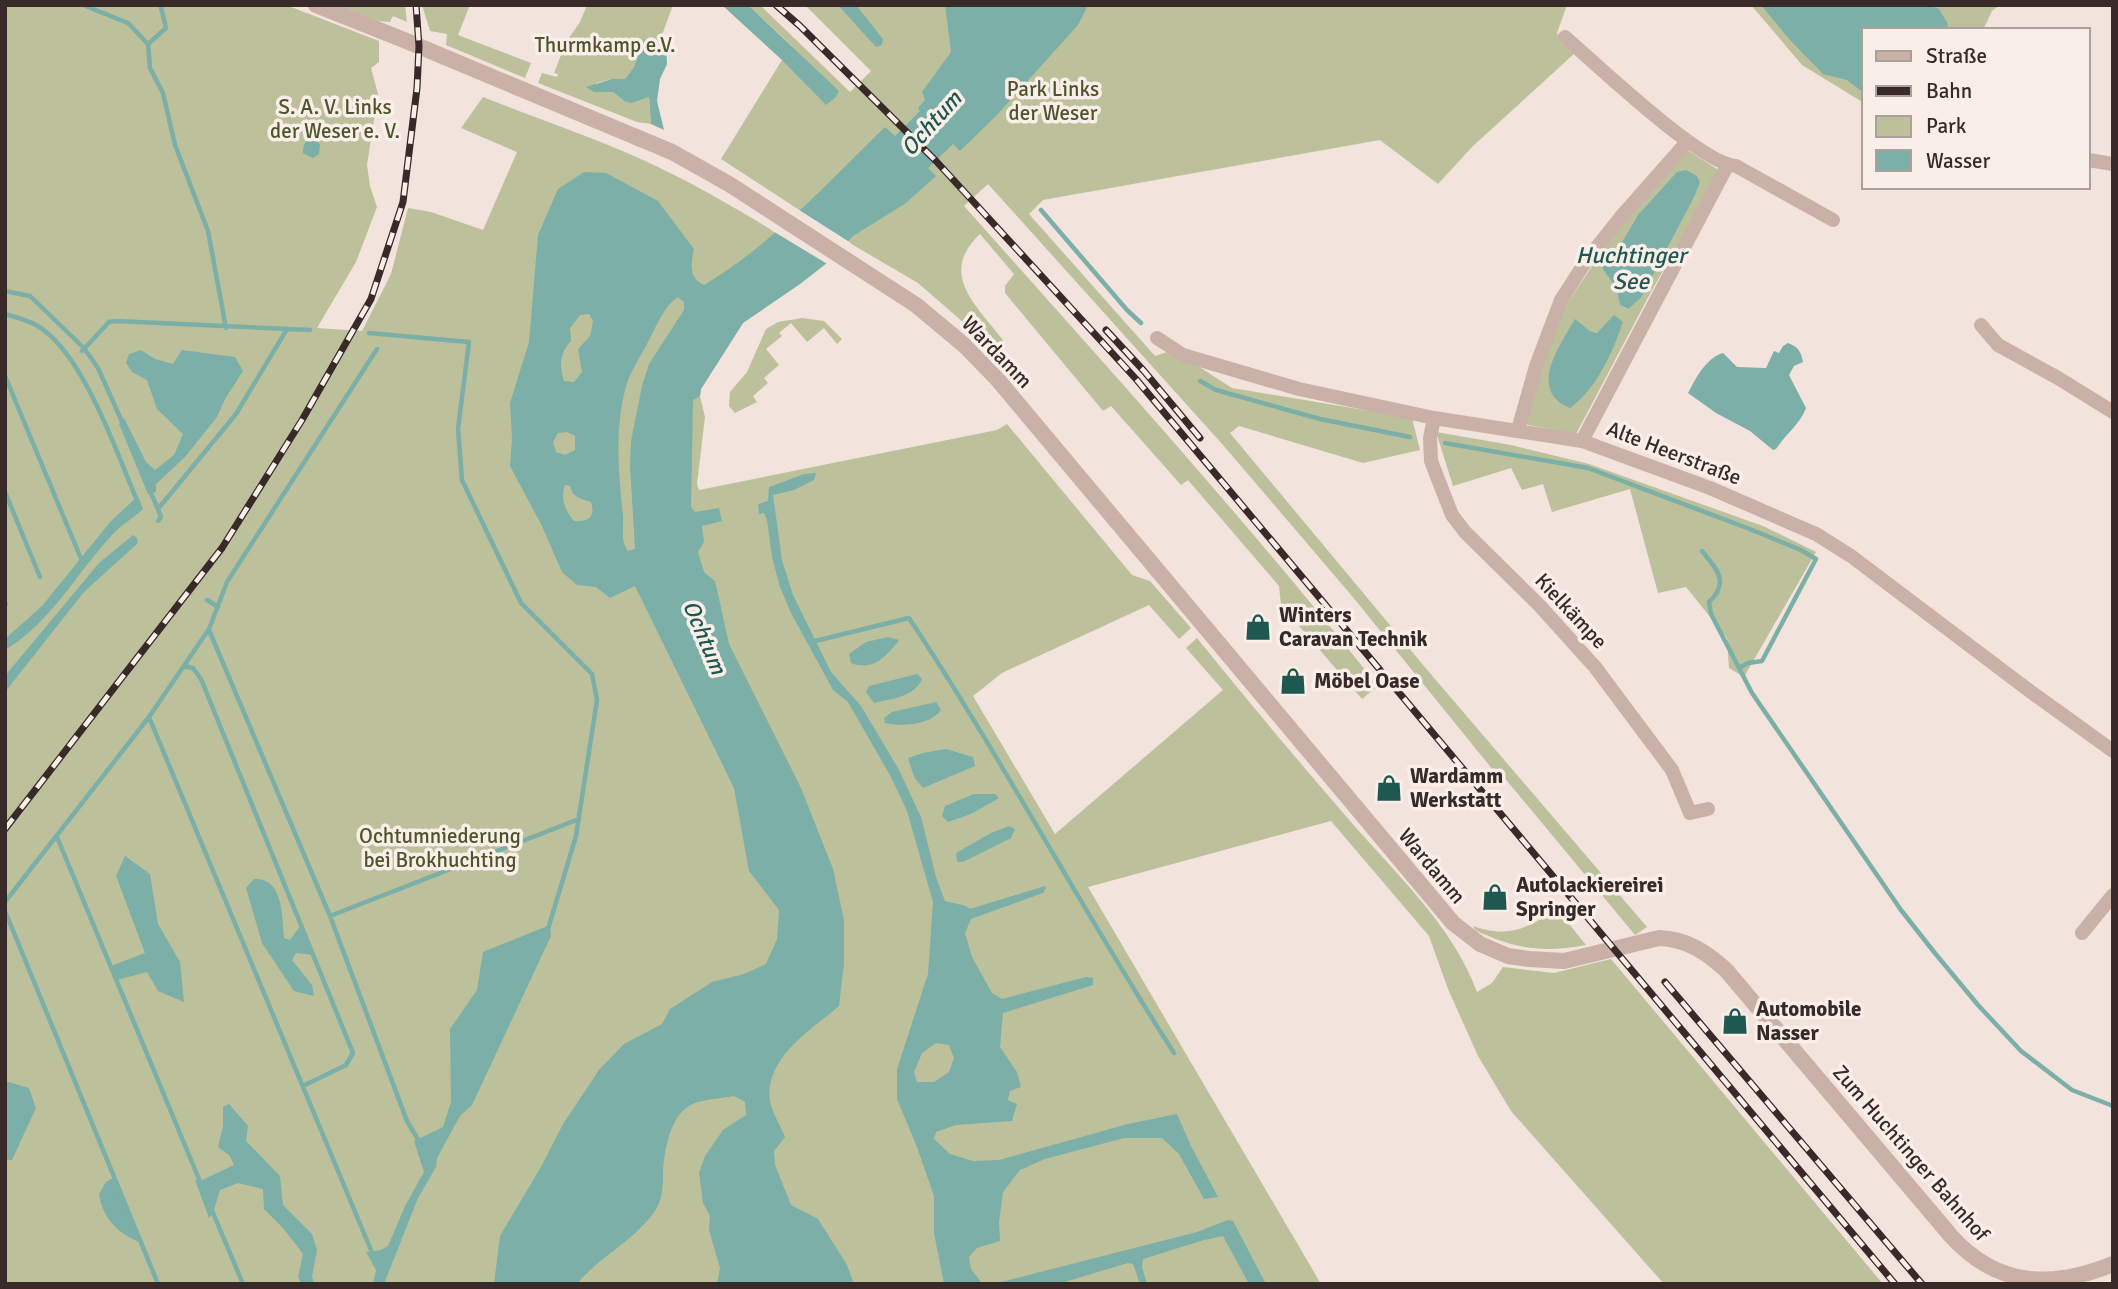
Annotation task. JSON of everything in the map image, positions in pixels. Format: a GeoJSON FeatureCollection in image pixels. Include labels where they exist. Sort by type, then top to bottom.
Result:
{"type":"FeatureCollection","features":[{"type":"Feature","properties":{"kind":"street","name":"Wardamm"},"geometry":{"type":"LineString","coordinates":[[316,5],[672,152],[780,216],[916,305],[985,365],[1453,923],[1480,944]]}},
{"type":"Feature","properties":{"kind":"street"},"geometry":{"type":"LineString","coordinates":[[1565,37],[1687,142],[1727,166],[1736,166],[1833,220]]}},
{"type":"Feature","properties":{"kind":"street"},"geometry":{"type":"LineString","coordinates":[[1518,430],[1536,366],[1561,300],[1588,258],[1687,142]]}},
{"type":"Feature","properties":{"kind":"street"},"geometry":{"type":"LineString","coordinates":[[2090,160],[2113,164]]}},
{"type":"Feature","properties":{"kind":"street"},"geometry":{"type":"LineString","coordinates":[[1582,441],[1727,166]]}},
{"type":"Feature","properties":{"kind":"street"},"geometry":{"type":"LineString","coordinates":[[1981,325],[1998,345],[2058,377],[2113,412]]}},
{"type":"Feature","properties":{"kind":"street","name":"Alte Heerstraße"},"geometry":{"type":"LineString","coordinates":[[1157,338],[1182,355],[1299,389],[1434,418],[1582,441],[1710,488],[1816,534],[1851,556],[2113,751]]}},
{"type":"Feature","properties":{"kind":"street","name":"Kielkämpe"},"geometry":{"type":"LineString","coordinates":[[1434,418],[1430,438],[1431,461],[1452,515],[1465,532],[1540,606],[1595,667],[1672,770],[1690,813],[1708,809]]}},
{"type":"Feature","properties":{"kind":"street"},"geometry":{"type":"LineString","coordinates":[[2082,933],[2113,895]]}},
{"type":"Feature","properties":{"kind":"street","name":"Zum Huchtinger Bahnhof"},"geometry":{"type":"LineString","coordinates":[[1480,944],[1508,956],[1564,961],[1659,938],[1671,938],[1698,948],[1718,963],[1744,990],[1975,1261],[2009,1276],[2051,1282],[2085,1278],[2113,1264]]}},
{"type":"Feature","properties":{"kind":"green space","name":"Ochtumniederung bei Brokhuchting"},"geometry":{"type":"Polygon","coordinates":[[[5,5],[286,5],[379,41],[379,62],[371,68],[378,94],[367,165],[377,207],[356,262],[317,328],[362,331],[391,274],[408,208],[431,212],[483,230],[517,152],[461,128],[483,97],[658,167],[723,201],[826,263],[743,323],[701,389],[705,417],[697,484],[699,490],[997,430],[1007,424],[1132,575],[1150,581],[1191,628],[1179,639],[1149,605],[1002,673],[973,696],[1055,834],[1223,690],[1186,648],[1197,638],[1351,822],[1422,902],[1454,945],[1477,992],[1492,983],[1503,967],[1554,973],[1611,959],[1883,1284],[1664,1284],[1511,1111],[1478,1056],[1448,989],[1429,936],[1331,821],[1088,887],[1321,1284],[5,1284],[5,5]]]}},
{"type":"Feature","properties":{"kind":"green space"},"geometry":{"type":"Polygon","coordinates":[[[336,5],[405,5],[407,22],[393,16],[390,22],[377,21],[336,5]]]}},
{"type":"Feature","properties":{"kind":"green space"},"geometry":{"type":"Polygon","coordinates":[[[422,5],[470,5],[458,35],[531,63],[525,78],[446,45],[447,34],[430,31],[422,5]]]}},
{"type":"Feature","properties":{"kind":"green space","name":"Thurmkamp e.V."},"geometry":{"type":"Polygon","coordinates":[[[587,5],[673,5],[659,43],[644,39],[634,67],[625,79],[596,83],[594,92],[613,92],[624,101],[649,97],[651,124],[637,122],[538,83],[542,73],[557,77],[558,74],[554,73],[566,42],[580,22],[587,5]]]}},
{"type":"Feature","properties":{"kind":"green space","name":"Park Links der Weser"},"geometry":{"type":"Polygon","coordinates":[[[748,5],[760,5],[850,92],[871,71],[805,5],[1567,5],[1557,33],[1561,43],[1575,53],[1473,146],[1438,184],[1380,140],[1043,200],[1029,214],[1155,356],[1173,350],[1232,388],[1412,418],[1420,450],[1363,463],[1239,426],[1230,433],[1647,927],[1635,935],[1503,776],[1493,770],[1352,596],[1223,445],[988,184],[964,206],[1226,503],[1328,624],[1378,686],[1362,699],[1281,605],[1279,586],[1188,480],[1181,485],[1111,406],[1103,411],[1005,293],[1005,286],[1014,274],[980,234],[968,249],[962,263],[962,276],[973,302],[1003,340],[1001,365],[971,329],[918,283],[853,245],[721,159],[782,60],[793,47],[748,5]]]}},
{"type":"Feature","properties":{"kind":"green space"},"geometry":{"type":"Polygon","coordinates":[[[1751,5],[2000,5],[1992,11],[1984,28],[1862,28],[1862,102],[1802,65],[1751,5]]]}},
{"type":"Feature","properties":{"kind":"green space"},"geometry":{"type":"Polygon","coordinates":[[[1687,150],[1717,169],[1717,177],[1652,290],[1576,434],[1528,425],[1525,421],[1549,345],[1566,305],[1639,203],[1687,150]],[[1700,182],[1621,244],[1602,268],[1616,288],[1620,305],[1627,309],[1641,298],[1700,182]],[[1575,320],[1557,352],[1597,333],[1575,320]]]}},
{"type":"Feature","properties":{"kind":"green space"},"geometry":{"type":"Polygon","coordinates":[[[802,318],[824,321],[842,339],[837,344],[824,328],[807,342],[791,323],[779,333],[782,336],[766,349],[779,365],[764,378],[768,383],[753,396],[757,402],[735,413],[729,406],[730,392],[747,372],[766,329],[778,322],[802,318]]]}},
{"type":"Feature","properties":{"kind":"green space"},"geometry":{"type":"Polygon","coordinates":[[[1436,432],[1511,445],[1589,464],[1763,526],[1816,552],[1744,677],[1729,668],[1727,638],[1686,587],[1658,593],[1630,489],[1552,512],[1543,484],[1522,490],[1511,468],[1453,486],[1436,432]]]}},
{"type":"Feature","properties":{"kind":"green space"},"geometry":{"type":"Polygon","coordinates":[[[1557,909],[1586,945],[1556,949],[1529,948],[1489,936],[1475,930],[1473,926],[1485,930],[1517,930],[1537,922],[1557,909]]]}},
{"type":"Feature","properties":{"kind":"water"},"geometry":{"type":"Polygon","coordinates":[[[722,5],[748,5],[839,91],[836,97],[826,105],[722,5]]]}},
{"type":"Feature","properties":{"kind":"water"},"geometry":{"type":"Polygon","coordinates":[[[838,5],[856,5],[883,39],[882,45],[876,47],[838,5]]]}},
{"type":"Feature","properties":{"kind":"water","name":"Ochtum"},"geometry":{"type":"Polygon","coordinates":[[[945,5],[1088,5],[1078,25],[996,116],[960,151],[953,144],[928,168],[936,176],[906,203],[853,236],[827,263],[800,284],[743,323],[701,389],[700,396],[693,400],[691,507],[695,512],[719,508],[722,521],[702,526],[704,542],[698,552],[704,572],[715,581],[729,644],[801,788],[833,869],[844,920],[844,964],[839,1006],[792,1046],[774,1071],[770,1101],[785,1137],[774,1151],[775,1165],[791,1205],[818,1219],[847,1265],[854,1284],[717,1284],[720,1268],[709,1230],[710,1216],[703,1203],[699,1173],[705,1156],[723,1130],[746,1115],[745,1102],[734,1096],[698,1102],[681,1112],[668,1140],[660,1202],[655,1211],[647,1222],[577,1284],[494,1284],[500,1236],[563,1124],[599,1070],[624,1044],[662,1024],[670,1009],[712,982],[744,974],[766,964],[777,939],[779,910],[749,871],[734,788],[635,586],[610,598],[596,587],[577,585],[562,572],[542,526],[510,466],[510,403],[529,342],[538,235],[558,189],[584,172],[606,173],[658,201],[694,249],[693,274],[704,285],[777,231],[885,127],[895,136],[920,111],[918,108],[925,100],[922,92],[951,52],[945,5]],[[678,297],[669,305],[628,380],[621,413],[619,464],[623,538],[628,551],[635,549],[631,441],[642,386],[649,364],[684,310],[684,302],[678,297]],[[589,314],[580,315],[570,328],[571,341],[563,355],[561,370],[564,381],[574,382],[582,372],[578,349],[590,336],[593,321],[589,314]],[[567,432],[558,433],[553,442],[556,452],[565,455],[575,450],[575,436],[567,432]],[[565,485],[564,504],[574,521],[590,518],[591,502],[580,499],[570,486],[565,485]]]}},
{"type":"Feature","properties":{"kind":"water"},"geometry":{"type":"Polygon","coordinates":[[[1761,5],[1929,5],[1939,9],[1948,24],[1947,28],[1862,28],[1862,91],[1847,80],[1823,74],[1761,5]]]}},
{"type":"Feature","properties":{"kind":"water"},"geometry":{"type":"Polygon","coordinates":[[[644,39],[666,45],[667,64],[660,79],[657,101],[664,130],[651,124],[649,97],[631,103],[613,92],[594,92],[586,87],[612,79],[625,79],[634,67],[644,39]]]}},
{"type":"Feature","properties":{"kind":"water"},"geometry":{"type":"Polygon","coordinates":[[[315,137],[320,145],[319,154],[313,158],[303,153],[303,150],[306,142],[315,137]]]}},
{"type":"Feature","properties":{"kind":"water","name":"Huchtinger See"},"geometry":{"type":"Polygon","coordinates":[[[1686,170],[1697,176],[1700,182],[1694,197],[1641,298],[1628,309],[1620,305],[1616,288],[1602,268],[1621,244],[1638,215],[1677,172],[1686,170]]]}},
{"type":"Feature","properties":{"kind":"water","name":"Huchtinger See"},"geometry":{"type":"Polygon","coordinates":[[[1614,315],[1623,322],[1609,357],[1589,390],[1570,408],[1557,400],[1551,391],[1549,379],[1555,354],[1575,319],[1597,333],[1614,315]]]}},
{"type":"Feature","properties":{"kind":"water"},"geometry":{"type":"Polygon","coordinates":[[[1788,343],[1798,350],[1802,358],[1803,362],[1794,366],[1789,375],[1806,408],[1776,449],[1773,450],[1750,431],[1716,413],[1688,393],[1702,369],[1711,359],[1723,353],[1737,367],[1766,368],[1774,351],[1779,353],[1788,343]]]}},
{"type":"Feature","properties":{"kind":"water"},"geometry":{"type":"Polygon","coordinates":[[[141,350],[155,359],[173,364],[182,350],[235,357],[243,371],[217,417],[185,457],[156,484],[156,492],[148,494],[119,424],[124,418],[146,462],[155,470],[174,455],[183,434],[157,409],[147,380],[132,372],[126,363],[129,354],[141,350]]]}},
{"type":"Feature","properties":{"kind":"water"},"geometry":{"type":"Polygon","coordinates":[[[816,473],[814,480],[794,490],[773,495],[782,560],[793,595],[831,672],[861,706],[898,768],[921,817],[945,901],[970,909],[1045,886],[1046,888],[1043,893],[971,919],[965,933],[972,957],[992,993],[1002,999],[1086,977],[1093,978],[1093,985],[1003,1013],[1000,1047],[1017,1072],[1021,1087],[1010,1091],[1008,1100],[1017,1104],[1012,1121],[956,1125],[936,1132],[934,1139],[950,1154],[973,1161],[999,1160],[1128,1124],[1177,1114],[1218,1197],[1204,1199],[1179,1154],[1162,1138],[1124,1138],[1045,1159],[1020,1170],[1003,1192],[999,1222],[1000,1241],[977,1248],[969,1257],[971,1269],[981,1282],[1001,1282],[1197,1232],[1228,1220],[1233,1221],[1266,1284],[1249,1284],[1223,1236],[1143,1259],[1142,1267],[1147,1284],[1140,1284],[1133,1264],[1128,1263],[1058,1284],[944,1284],[934,1233],[934,1196],[897,1099],[897,1069],[928,974],[933,902],[907,811],[891,777],[848,702],[833,690],[791,613],[780,587],[772,557],[767,520],[764,513],[759,514],[758,504],[768,501],[769,487],[804,474],[816,473]],[[936,1043],[922,1053],[914,1072],[917,1082],[934,1082],[949,1072],[954,1058],[949,1045],[936,1043]]]}},
{"type":"Feature","properties":{"kind":"water"},"geometry":{"type":"Polygon","coordinates":[[[138,496],[143,509],[113,534],[37,625],[5,650],[5,639],[42,606],[111,521],[138,496]]]}},
{"type":"Feature","properties":{"kind":"water"},"geometry":{"type":"Polygon","coordinates":[[[133,535],[138,543],[84,592],[5,692],[5,676],[9,671],[99,563],[133,535]]]}},
{"type":"Feature","properties":{"kind":"water"},"geometry":{"type":"Polygon","coordinates":[[[888,637],[899,640],[879,661],[866,665],[851,663],[849,654],[866,642],[888,637]]]}},
{"type":"Feature","properties":{"kind":"water"},"geometry":{"type":"Polygon","coordinates":[[[917,674],[922,679],[919,685],[901,696],[874,703],[866,692],[869,686],[917,674]]]}},
{"type":"Feature","properties":{"kind":"water"},"geometry":{"type":"Polygon","coordinates":[[[936,702],[941,710],[923,722],[907,725],[885,723],[884,718],[892,712],[936,702]]]}},
{"type":"Feature","properties":{"kind":"water"},"geometry":{"type":"Polygon","coordinates":[[[946,749],[973,757],[975,766],[923,788],[914,777],[908,758],[946,749]]]}},
{"type":"Feature","properties":{"kind":"water"},"geometry":{"type":"Polygon","coordinates":[[[974,794],[995,794],[999,798],[971,814],[948,822],[942,816],[945,806],[974,794]]]}},
{"type":"Feature","properties":{"kind":"water"},"geometry":{"type":"Polygon","coordinates":[[[1009,826],[1015,829],[1011,838],[963,862],[957,862],[956,853],[1009,826]]]}},
{"type":"Feature","properties":{"kind":"water"},"geometry":{"type":"Polygon","coordinates":[[[125,856],[150,874],[158,924],[180,962],[184,1002],[158,991],[147,972],[117,980],[111,966],[145,953],[116,876],[125,856]]]}},
{"type":"Feature","properties":{"kind":"water"},"geometry":{"type":"Polygon","coordinates":[[[254,879],[264,880],[276,892],[282,910],[284,938],[290,940],[301,925],[313,955],[296,953],[292,960],[312,985],[314,996],[294,991],[262,943],[246,888],[254,879]]]}},
{"type":"Feature","properties":{"kind":"water"},"geometry":{"type":"Polygon","coordinates":[[[550,925],[551,936],[472,1105],[460,1116],[437,1158],[436,1167],[418,1198],[384,1284],[373,1284],[376,1270],[366,1252],[388,1246],[405,1206],[424,1172],[414,1141],[443,1127],[451,1102],[450,1029],[477,990],[483,952],[550,925]]]}},
{"type":"Feature","properties":{"kind":"water"},"geometry":{"type":"Polygon","coordinates":[[[5,1081],[29,1088],[36,1108],[12,1160],[5,1160],[5,1081]]]}},
{"type":"Feature","properties":{"kind":"water"},"geometry":{"type":"Polygon","coordinates":[[[229,1104],[248,1126],[246,1141],[280,1176],[283,1205],[312,1234],[317,1250],[312,1277],[314,1284],[301,1284],[298,1277],[303,1254],[264,1209],[263,1189],[238,1183],[220,1190],[209,1218],[195,1180],[200,1181],[234,1165],[230,1156],[218,1147],[223,1126],[223,1107],[229,1104]]]}},
{"type":"Feature","properties":{"kind":"water"},"geometry":{"type":"Polygon","coordinates":[[[114,1177],[141,1243],[119,1230],[104,1211],[99,1194],[106,1182],[114,1177]]]}},
{"type":"Feature","properties":{"kind":"pier"},"geometry":{"type":"Polygon","coordinates":[[[796,208],[851,243],[829,265],[771,230],[796,208]]]}},
{"type":"Feature","properties":{"kind":"waterway"},"geometry":{"type":"LineString","coordinates":[[83,5],[128,23],[148,44]]}},
{"type":"Feature","properties":{"kind":"waterway"},"geometry":{"type":"LineString","coordinates":[[161,7],[166,28],[148,44],[150,68],[163,93],[175,145],[208,231],[226,328]]}},
{"type":"Feature","properties":{"kind":"waterway"},"geometry":{"type":"LineString","coordinates":[[1041,210],[1141,323]]}},
{"type":"Feature","properties":{"kind":"waterway"},"geometry":{"type":"LineString","coordinates":[[5,291],[30,296],[84,348],[98,368],[123,424]]}},
{"type":"Feature","properties":{"kind":"waterway"},"geometry":{"type":"LineString","coordinates":[[5,314],[36,325],[53,338],[69,357],[97,405],[138,503]]}},
{"type":"Feature","properties":{"kind":"waterway"},"geometry":{"type":"LineString","coordinates":[[82,351],[109,322],[116,321],[310,330]]}},
{"type":"Feature","properties":{"kind":"waterway"},"geometry":{"type":"LineString","coordinates":[[158,521],[161,517],[158,509],[236,414],[287,329]]}},
{"type":"Feature","properties":{"kind":"waterway"},"geometry":{"type":"LineString","coordinates":[[369,333],[469,342],[458,429],[462,480],[521,603],[592,674],[597,700],[576,836],[548,929]]}},
{"type":"Feature","properties":{"kind":"waterway"},"geometry":{"type":"LineString","coordinates":[[5,902],[149,717],[209,629],[227,582],[377,349]]}},
{"type":"Feature","properties":{"kind":"waterway"},"geometry":{"type":"LineString","coordinates":[[5,376],[82,561]]}},
{"type":"Feature","properties":{"kind":"waterway"},"geometry":{"type":"LineString","coordinates":[[1200,381],[1216,390],[1320,419],[1410,437]]}},
{"type":"Feature","properties":{"kind":"waterway"},"geometry":{"type":"LineString","coordinates":[[1445,443],[1588,468],[1747,528],[1816,559],[1762,661],[1748,663],[1739,668]]}},
{"type":"Feature","properties":{"kind":"waterway"},"geometry":{"type":"LineString","coordinates":[[150,491],[158,509]]}},
{"type":"Feature","properties":{"kind":"waterway"},"geometry":{"type":"LineString","coordinates":[[5,492],[40,577]]}},
{"type":"Feature","properties":{"kind":"waterway"},"geometry":{"type":"LineString","coordinates":[[1702,551],[1716,570],[1720,582],[1719,589],[1709,602],[1711,614],[1752,693],[1901,910],[1978,1005],[2021,1051],[2072,1090],[2113,1106]]}},
{"type":"Feature","properties":{"kind":"waterway"},"geometry":{"type":"LineString","coordinates":[[207,600],[218,607]]}},
{"type":"Feature","properties":{"kind":"waterway"},"geometry":{"type":"LineString","coordinates":[[811,642],[909,618],[1174,1053]]}},
{"type":"Feature","properties":{"kind":"waterway"},"geometry":{"type":"LineString","coordinates":[[209,630],[330,916],[407,1121],[420,1143]]}},
{"type":"Feature","properties":{"kind":"waterway"},"geometry":{"type":"LineString","coordinates":[[184,666],[193,668],[201,679],[353,1053],[346,1065],[303,1086]]}},
{"type":"Feature","properties":{"kind":"waterway"},"geometry":{"type":"LineString","coordinates":[[149,717],[373,1255]]}},
{"type":"Feature","properties":{"kind":"waterway"},"geometry":{"type":"LineString","coordinates":[[330,916],[579,819]]}},
{"type":"Feature","properties":{"kind":"waterway"},"geometry":{"type":"LineString","coordinates":[[57,837],[201,1184]]}},
{"type":"Feature","properties":{"kind":"waterway"},"geometry":{"type":"LineString","coordinates":[[5,911],[158,1284]]}},
{"type":"Feature","properties":{"kind":"waterway"},"geometry":{"type":"LineString","coordinates":[[211,1208],[243,1284]]}},
{"type":"Feature","properties":{"kind":"railway"},"geometry":{"type":"LineString","coordinates":[[5,829],[222,548],[302,420],[371,299],[403,202],[417,88],[419,46],[416,5]]}},
{"type":"Feature","properties":{"kind":"railway"},"geometry":{"type":"LineString","coordinates":[[776,5],[936,161],[1136,379],[1895,1284]]}},
{"type":"Feature","properties":{"kind":"railway"},"geometry":{"type":"LineString","coordinates":[[1106,330],[1200,438]]}},
{"type":"Feature","properties":{"kind":"railway"},"geometry":{"type":"LineString","coordinates":[[1665,982],[1922,1284]]}},
{"type":"Feature","properties":{"kind":"place","name":"Winters Caravan Technik"},"geometry":{"type":"Point","coordinates":[1258,627]}},
{"type":"Feature","properties":{"kind":"place","name":"Möbel Oase"},"geometry":{"type":"Point","coordinates":[1293,681]}},
{"type":"Feature","properties":{"kind":"place","name":"Wardamm Werkstatt"},"geometry":{"type":"Point","coordinates":[1389,788]}},
{"type":"Feature","properties":{"kind":"place","name":"Autolackiereirei Springer"},"geometry":{"type":"Point","coordinates":[1495,897]}},
{"type":"Feature","properties":{"kind":"place","name":"Automobile Nasser"},"geometry":{"type":"Point","coordinates":[1735,1021]}},
{"type":"Feature","properties":{"kind":"park label","name":"S. A. V. Links der Weser e. V."},"geometry":{"type":"Point","coordinates":[335,119]}}]}
